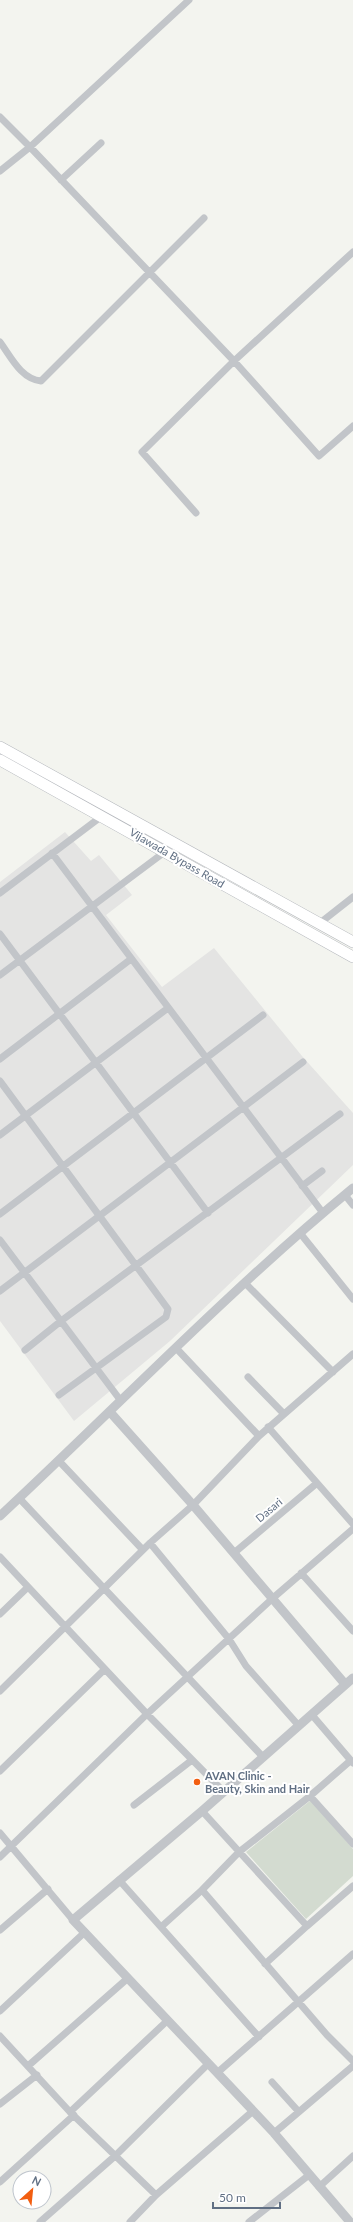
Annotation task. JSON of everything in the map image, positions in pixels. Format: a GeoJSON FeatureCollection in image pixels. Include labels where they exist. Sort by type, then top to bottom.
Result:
{"type":"FeatureCollection","features":[{"type":"Feature","properties":{"kind":"main road","name":"Vijawada Bypass Road"},"geometry":{"type":"LineString","coordinates":[[0,747],[353,957]]}},
{"type":"Feature","properties":{"kind":"main road","name":"Vijawada Bypass Road"},"geometry":{"type":"LineString","coordinates":[[0,760],[102,816],[169,847],[320,923],[353,942]]}},
{"type":"Feature","properties":{"kind":"street"},"geometry":{"type":"LineString","coordinates":[[0,171],[30,147],[189,0]]}},
{"type":"Feature","properties":{"kind":"street"},"geometry":{"type":"LineString","coordinates":[[0,117],[234,361],[319,456],[353,426]]}},
{"type":"Feature","properties":{"kind":"street"},"geometry":{"type":"LineString","coordinates":[[61,180],[101,143]]}},
{"type":"Feature","properties":{"kind":"street"},"geometry":{"type":"LineString","coordinates":[[0,342],[22,373],[31,380],[41,381],[148,272],[204,218]]}},
{"type":"Feature","properties":{"kind":"street"},"geometry":{"type":"LineString","coordinates":[[196,513],[142,452],[234,361],[353,252]]}},
{"type":"Feature","properties":{"kind":"street"},"geometry":{"type":"LineString","coordinates":[[0,894],[102,816]]}},
{"type":"Feature","properties":{"kind":"street"},"geometry":{"type":"LineString","coordinates":[[0,975],[92,907],[169,847]]}},
{"type":"Feature","properties":{"kind":"street"},"geometry":{"type":"LineString","coordinates":[[52,853],[323,1213]]}},
{"type":"Feature","properties":{"kind":"street"},"geometry":{"type":"LineString","coordinates":[[320,923],[353,897]]}},
{"type":"Feature","properties":{"kind":"street"},"geometry":{"type":"LineString","coordinates":[[0,934],[97,1061],[208,1213]]}},
{"type":"Feature","properties":{"kind":"street"},"geometry":{"type":"LineString","coordinates":[[0,1059],[131,959]]}},
{"type":"Feature","properties":{"kind":"street"},"geometry":{"type":"LineString","coordinates":[[0,1135],[168,1008]]}},
{"type":"Feature","properties":{"kind":"street"},"geometry":{"type":"LineString","coordinates":[[0,1214],[263,1015]]}},
{"type":"Feature","properties":{"kind":"street"},"geometry":{"type":"LineString","coordinates":[[0,1291],[98,1215],[303,1062]]}},
{"type":"Feature","properties":{"kind":"street"},"geometry":{"type":"LineString","coordinates":[[0,1082],[26,1116],[62,1168],[167,1307],[169,1312],[166,1318],[59,1395]]}},
{"type":"Feature","properties":{"kind":"street"},"geometry":{"type":"LineString","coordinates":[[25,1350],[61,1321],[340,1114]]}},
{"type":"Feature","properties":{"kind":"street"},"geometry":{"type":"LineString","coordinates":[[302,1186],[322,1171]]}},
{"type":"Feature","properties":{"kind":"street"},"geometry":{"type":"LineString","coordinates":[[0,1516],[176,1348],[300,1233],[353,1188]]}},
{"type":"Feature","properties":{"kind":"street"},"geometry":{"type":"LineString","coordinates":[[345,1195],[353,1205]]}},
{"type":"Feature","properties":{"kind":"street"},"geometry":{"type":"LineString","coordinates":[[300,1233],[353,1300]]}},
{"type":"Feature","properties":{"kind":"street"},"geometry":{"type":"LineString","coordinates":[[0,1240],[121,1401]]}},
{"type":"Feature","properties":{"kind":"street"},"geometry":{"type":"LineString","coordinates":[[246,1284],[333,1372]]}},
{"type":"Feature","properties":{"kind":"street"},"geometry":{"type":"LineString","coordinates":[[176,1348],[259,1436]]}},
{"type":"Feature","properties":{"kind":"street"},"geometry":{"type":"LineString","coordinates":[[0,1691],[106,1588],[150,1542],[193,1505],[268,1427],[353,1354]]}},
{"type":"Feature","properties":{"kind":"street"},"geometry":{"type":"LineString","coordinates":[[248,1377],[284,1414]]}},
{"type":"Feature","properties":{"kind":"street"},"geometry":{"type":"LineString","coordinates":[[110,1412],[193,1505],[345,1684]]}},
{"type":"Feature","properties":{"kind":"street"},"geometry":{"type":"LineString","coordinates":[[268,1427],[353,1524]]}},
{"type":"Feature","properties":{"kind":"street"},"geometry":{"type":"LineString","coordinates":[[59,1461],[143,1550]]}},
{"type":"Feature","properties":{"kind":"street","name":"Dasari"},"geometry":{"type":"LineString","coordinates":[[234,1553],[317,1483]]}},
{"type":"Feature","properties":{"kind":"street"},"geometry":{"type":"LineString","coordinates":[[19,1498],[106,1588],[263,1757]]}},
{"type":"Feature","properties":{"kind":"street"},"geometry":{"type":"LineString","coordinates":[[0,1857],[147,1714],[188,1678],[273,1598],[353,1529]]}},
{"type":"Feature","properties":{"kind":"street"},"geometry":{"type":"LineString","coordinates":[[150,1542],[229,1639],[246,1666],[299,1726]]}},
{"type":"Feature","properties":{"kind":"street"},"geometry":{"type":"LineString","coordinates":[[0,1557],[147,1714],[223,1791]]}},
{"type":"Feature","properties":{"kind":"street"},"geometry":{"type":"LineString","coordinates":[[301,1573],[353,1631]]}},
{"type":"Feature","properties":{"kind":"street"},"geometry":{"type":"LineString","coordinates":[[0,1614],[28,1587]]}},
{"type":"Feature","properties":{"kind":"street"},"geometry":{"type":"LineString","coordinates":[[0,1771],[105,1669]]}},
{"type":"Feature","properties":{"kind":"street"},"geometry":{"type":"LineString","coordinates":[[73,1920],[202,1811],[353,1678]]}},
{"type":"Feature","properties":{"kind":"street"},"geometry":{"type":"LineString","coordinates":[[161,1927],[202,1890],[239,1852],[352,1762],[312,1715]]}},
{"type":"Feature","properties":{"kind":"street"},"geometry":{"type":"LineString","coordinates":[[134,1805],[192,1760]]}},
{"type":"Feature","properties":{"kind":"street"},"geometry":{"type":"LineString","coordinates":[[310,1796],[353,1844]]}},
{"type":"Feature","properties":{"kind":"street"},"geometry":{"type":"LineString","coordinates":[[202,1811],[307,1926]]}},
{"type":"Feature","properties":{"kind":"street"},"geometry":{"type":"LineString","coordinates":[[0,1834],[73,1920],[274,2133],[350,2222]]}},
{"type":"Feature","properties":{"kind":"street"},"geometry":{"type":"LineString","coordinates":[[119,1880],[259,2037]]}},
{"type":"Feature","properties":{"kind":"street"},"geometry":{"type":"LineString","coordinates":[[265,1964],[353,1886]]}},
{"type":"Feature","properties":{"kind":"street"},"geometry":{"type":"LineString","coordinates":[[0,1930],[48,1889]]}},
{"type":"Feature","properties":{"kind":"street"},"geometry":{"type":"LineString","coordinates":[[202,1890],[298,2002],[353,2061]]}},
{"type":"Feature","properties":{"kind":"street"},"geometry":{"type":"LineString","coordinates":[[0,2012],[85,1932]]}},
{"type":"Feature","properties":{"kind":"street"},"geometry":{"type":"LineString","coordinates":[[217,2073],[353,1954]]}},
{"type":"Feature","properties":{"kind":"street"},"geometry":{"type":"LineString","coordinates":[[28,2066],[128,1978]]}},
{"type":"Feature","properties":{"kind":"street"},"geometry":{"type":"LineString","coordinates":[[0,2182],[168,2020]]}},
{"type":"Feature","properties":{"kind":"street"},"geometry":{"type":"LineString","coordinates":[[0,2036],[72,2114],[156,2195]]}},
{"type":"Feature","properties":{"kind":"street"},"geometry":{"type":"LineString","coordinates":[[40,2222],[115,2156],[208,2064]]}},
{"type":"Feature","properties":{"kind":"street"},"geometry":{"type":"LineString","coordinates":[[274,2133],[353,2066]]}},
{"type":"Feature","properties":{"kind":"street"},"geometry":{"type":"LineString","coordinates":[[0,2104],[37,2075]]}},
{"type":"Feature","properties":{"kind":"street"},"geometry":{"type":"LineString","coordinates":[[272,2082],[299,2112]]}},
{"type":"Feature","properties":{"kind":"street"},"geometry":{"type":"LineString","coordinates":[[133,2221],[156,2195],[253,2111]]}},
{"type":"Feature","properties":{"kind":"street"},"geometry":{"type":"LineString","coordinates":[[319,2187],[353,2156]]}},
{"type":"Feature","properties":{"kind":"street"},"geometry":{"type":"LineString","coordinates":[[249,2222],[309,2175]]}},
{"type":"Feature","properties":{"kind":"shaded area"},"geometry":{"type":"Polygon","coordinates":[[[65,832],[91,861],[99,855],[132,895],[106,915],[162,987],[214,948],[302,1056],[353,1113],[353,1165],[170,1341],[74,1421],[0,1321],[0,882],[65,832]]]}},
{"type":"Feature","properties":{"kind":"shaded area"},"geometry":{"type":"Polygon","coordinates":[[[311,1800],[353,1849],[353,1876],[306,1919],[246,1852],[311,1800]]]}},
{"type":"Feature","properties":{"kind":"place","name":"AVAN Clinic - Beauty, Skin and Hair"},"geometry":{"type":"Point","coordinates":[197,1782]}}]}
